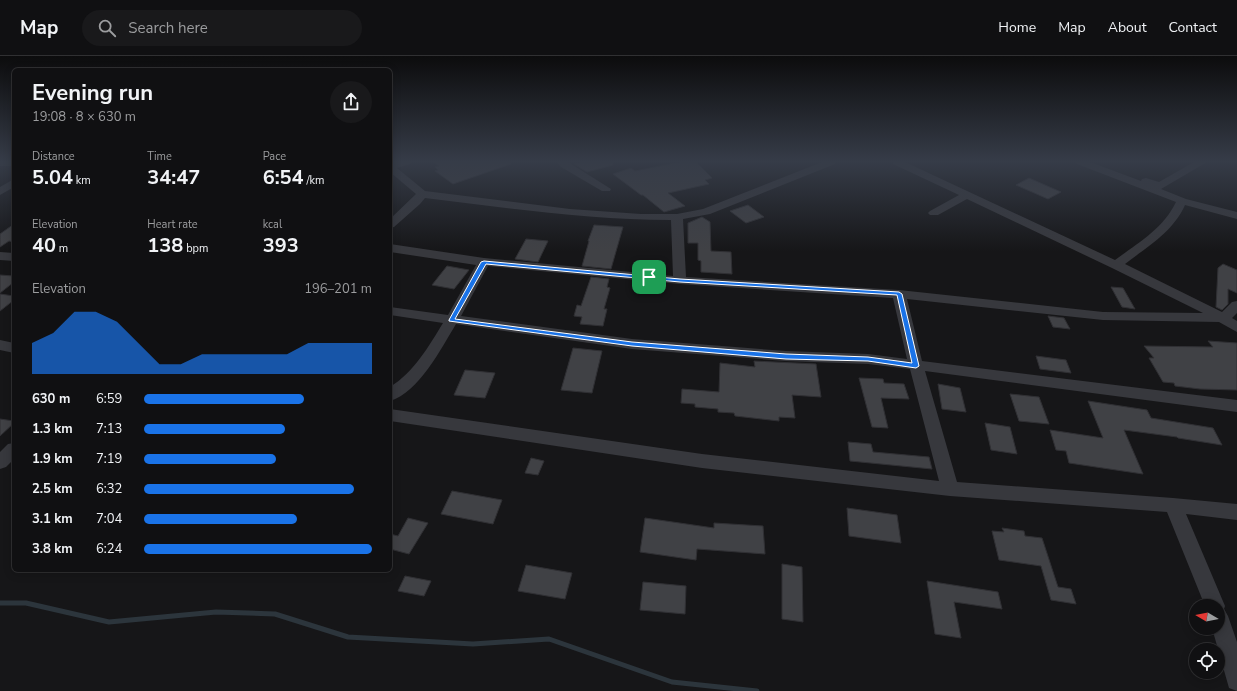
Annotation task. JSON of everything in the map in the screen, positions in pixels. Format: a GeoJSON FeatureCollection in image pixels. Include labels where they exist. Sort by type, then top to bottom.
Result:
{"type":"FeatureCollection","features":[{"type":"Feature","properties":{"kind":"street"},"geometry":{"type":"LineString","coordinates":[[419,192],[422,194],[570,212],[641,217],[677,217],[706,212],[757,192]]}},
{"type":"Feature","properties":{"kind":"street"},"geometry":{"type":"LineString","coordinates":[[960,192],[1116,265],[1237,327]]}},
{"type":"Feature","properties":{"kind":"street"},"geometry":{"type":"LineString","coordinates":[[1158,192],[1182,201],[1237,216]]}},
{"type":"Feature","properties":{"kind":"street"},"geometry":{"type":"LineString","coordinates":[[1176,192],[1221,204]]}},
{"type":"Feature","properties":{"kind":"street"},"geometry":{"type":"LineString","coordinates":[[392,223],[416,202],[422,194]]}},
{"type":"Feature","properties":{"kind":"street"},"geometry":{"type":"LineString","coordinates":[[0,195],[12,197]]}},
{"type":"Feature","properties":{"kind":"street"},"geometry":{"type":"LineString","coordinates":[[934,213],[967,195]]}},
{"type":"Feature","properties":{"kind":"street"},"geometry":{"type":"LineString","coordinates":[[1116,265],[1170,223],[1178,212],[1182,201]]}},
{"type":"Feature","properties":{"kind":"street"},"geometry":{"type":"LineString","coordinates":[[677,217],[680,280]]}},
{"type":"Feature","properties":{"kind":"street"},"geometry":{"type":"LineString","coordinates":[[392,248],[484,262],[680,280],[899,294],[1103,316],[1222,318],[1237,305]]}},
{"type":"Feature","properties":{"kind":"street"},"geometry":{"type":"LineString","coordinates":[[0,256],[12,257]]}},
{"type":"Feature","properties":{"kind":"street"},"geometry":{"type":"LineString","coordinates":[[392,394],[409,381],[425,362],[452,320],[484,262]]}},
{"type":"Feature","properties":{"kind":"street"},"geometry":{"type":"LineString","coordinates":[[899,294],[916,366],[950,489]]}},
{"type":"Feature","properties":{"kind":"street"},"geometry":{"type":"LineString","coordinates":[[392,311],[632,344],[786,356],[868,359],[1237,406]]}},
{"type":"Feature","properties":{"kind":"street"},"geometry":{"type":"LineString","coordinates":[[0,345],[12,348]]}},
{"type":"Feature","properties":{"kind":"street"},"geometry":{"type":"LineString","coordinates":[[392,415],[702,461],[950,489],[1173,505],[1237,512]]}},
{"type":"Feature","properties":{"kind":"street"},"geometry":{"type":"LineString","coordinates":[[0,462],[12,450]]}},
{"type":"Feature","properties":{"kind":"street"},"geometry":{"type":"LineString","coordinates":[[1173,505],[1213,599]]}},
{"type":"Feature","properties":{"kind":"street"},"geometry":{"type":"LineString","coordinates":[[1224,635],[1236,671],[1237,680]]}},
{"type":"Feature","properties":{"kind":"building"},"geometry":{"type":"Polygon","coordinates":[[[637,192],[674,192],[668,193],[685,206],[664,212],[637,192]]]}},
{"type":"Feature","properties":{"kind":"building"},"geometry":{"type":"Polygon","coordinates":[[[1031,192],[1061,192],[1048,199],[1031,192]]]}},
{"type":"Feature","properties":{"kind":"building"},"geometry":{"type":"Polygon","coordinates":[[[748,205],[764,217],[746,223],[730,211],[748,205]]]}},
{"type":"Feature","properties":{"kind":"building"},"geometry":{"type":"Polygon","coordinates":[[[702,217],[710,222],[711,251],[731,252],[732,274],[701,272],[701,261],[698,260],[698,243],[688,243],[688,223],[702,217]]]}},
{"type":"Feature","properties":{"kind":"building"},"geometry":{"type":"Polygon","coordinates":[[[12,225],[12,242],[9,241],[0,247],[0,234],[12,225]]]}},
{"type":"Feature","properties":{"kind":"building"},"geometry":{"type":"Polygon","coordinates":[[[594,225],[623,227],[611,269],[582,266],[588,241],[594,225]]]}},
{"type":"Feature","properties":{"kind":"building"},"geometry":{"type":"Polygon","coordinates":[[[526,239],[548,241],[538,262],[515,259],[526,239]]]}},
{"type":"Feature","properties":{"kind":"building"},"geometry":{"type":"Polygon","coordinates":[[[1223,264],[1237,270],[1237,293],[1228,289],[1228,304],[1222,310],[1216,307],[1218,268],[1223,264]]]}},
{"type":"Feature","properties":{"kind":"building"},"geometry":{"type":"Polygon","coordinates":[[[447,266],[469,270],[454,289],[432,285],[447,266]]]}},
{"type":"Feature","properties":{"kind":"building"},"geometry":{"type":"Polygon","coordinates":[[[0,275],[12,276],[12,284],[0,293],[0,275]]]}},
{"type":"Feature","properties":{"kind":"building"},"geometry":{"type":"Polygon","coordinates":[[[591,277],[609,279],[607,287],[610,288],[604,309],[607,309],[603,326],[580,324],[582,317],[574,316],[577,305],[581,306],[591,277]]]}},
{"type":"Feature","properties":{"kind":"building"},"geometry":{"type":"Polygon","coordinates":[[[1111,287],[1123,288],[1135,309],[1122,307],[1111,287]]]}},
{"type":"Feature","properties":{"kind":"building"},"geometry":{"type":"Polygon","coordinates":[[[0,294],[12,296],[12,302],[0,311],[0,294]]]}},
{"type":"Feature","properties":{"kind":"building"},"geometry":{"type":"Polygon","coordinates":[[[1048,316],[1064,318],[1070,329],[1053,327],[1048,316]]]}},
{"type":"Feature","properties":{"kind":"building"},"geometry":{"type":"Polygon","coordinates":[[[1208,341],[1237,343],[1237,390],[1200,389],[1175,386],[1174,383],[1163,382],[1149,358],[1154,358],[1144,346],[1213,347],[1208,341]]]}},
{"type":"Feature","properties":{"kind":"building"},"geometry":{"type":"Polygon","coordinates":[[[573,348],[602,351],[592,393],[561,390],[573,348]]]}},
{"type":"Feature","properties":{"kind":"building"},"geometry":{"type":"Polygon","coordinates":[[[1036,356],[1066,360],[1071,373],[1040,369],[1036,356]]]}},
{"type":"Feature","properties":{"kind":"building"},"geometry":{"type":"Polygon","coordinates":[[[754,361],[816,364],[821,397],[792,395],[795,418],[779,417],[779,421],[735,416],[734,413],[718,412],[718,409],[695,407],[695,404],[681,403],[682,389],[719,392],[720,363],[755,367],[754,361]]]}},
{"type":"Feature","properties":{"kind":"building"},"geometry":{"type":"Polygon","coordinates":[[[465,370],[495,373],[485,398],[454,395],[465,370]]]}},
{"type":"Feature","properties":{"kind":"building"},"geometry":{"type":"Polygon","coordinates":[[[859,378],[883,379],[884,383],[904,384],[909,399],[881,398],[888,428],[872,427],[859,378]]]}},
{"type":"Feature","properties":{"kind":"building"},"geometry":{"type":"Polygon","coordinates":[[[938,384],[960,388],[966,412],[942,409],[938,384]]]}},
{"type":"Feature","properties":{"kind":"building"},"geometry":{"type":"Polygon","coordinates":[[[1010,394],[1039,397],[1049,424],[1019,421],[1010,394]]]}},
{"type":"Feature","properties":{"kind":"building"},"geometry":{"type":"Polygon","coordinates":[[[1088,401],[1147,410],[1151,418],[1213,428],[1222,445],[1124,430],[1143,474],[1069,463],[1066,451],[1056,450],[1050,430],[1103,438],[1088,401]]]}},
{"type":"Feature","properties":{"kind":"building"},"geometry":{"type":"Polygon","coordinates":[[[0,419],[12,421],[12,425],[0,436],[0,419]]]}},
{"type":"Feature","properties":{"kind":"building"},"geometry":{"type":"Polygon","coordinates":[[[985,423],[1010,427],[1017,454],[991,450],[985,423]]]}},
{"type":"Feature","properties":{"kind":"building"},"geometry":{"type":"Polygon","coordinates":[[[848,442],[871,444],[873,452],[929,457],[932,469],[850,461],[848,442]]]}},
{"type":"Feature","properties":{"kind":"building"},"geometry":{"type":"Polygon","coordinates":[[[531,458],[544,461],[538,475],[525,473],[531,458]]]}},
{"type":"Feature","properties":{"kind":"building"},"geometry":{"type":"Polygon","coordinates":[[[452,491],[502,500],[493,524],[441,514],[452,491]]]}},
{"type":"Feature","properties":{"kind":"building"},"geometry":{"type":"Polygon","coordinates":[[[847,508],[897,515],[901,543],[849,536],[847,508]]]}},
{"type":"Feature","properties":{"kind":"building"},"geometry":{"type":"Polygon","coordinates":[[[408,518],[428,523],[409,554],[392,550],[392,534],[398,536],[408,518]]]}},
{"type":"Feature","properties":{"kind":"building"},"geometry":{"type":"Polygon","coordinates":[[[645,518],[714,528],[714,523],[763,526],[765,554],[697,549],[696,560],[640,552],[645,518]]]}},
{"type":"Feature","properties":{"kind":"building"},"geometry":{"type":"Polygon","coordinates":[[[1002,528],[1024,531],[1025,536],[1042,538],[1058,587],[1071,589],[1076,604],[1051,600],[1041,566],[999,560],[992,531],[1004,532],[1002,528]]]}},
{"type":"Feature","properties":{"kind":"building"},"geometry":{"type":"Polygon","coordinates":[[[782,564],[802,567],[803,622],[782,619],[782,564]]]}},
{"type":"Feature","properties":{"kind":"building"},"geometry":{"type":"Polygon","coordinates":[[[526,565],[572,573],[565,599],[518,591],[526,565]]]}},
{"type":"Feature","properties":{"kind":"building"},"geometry":{"type":"Polygon","coordinates":[[[405,576],[431,581],[424,596],[398,591],[405,576]]]}},
{"type":"Feature","properties":{"kind":"building"},"geometry":{"type":"Polygon","coordinates":[[[927,581],[998,592],[1002,609],[954,602],[961,638],[935,634],[927,581]]]}},
{"type":"Feature","properties":{"kind":"building"},"geometry":{"type":"Polygon","coordinates":[[[643,582],[686,586],[685,614],[640,610],[643,582]]]}},
{"type":"Feature","properties":{"kind":"waterway"},"geometry":{"type":"LineString","coordinates":[[0,603],[26,603],[109,622],[216,612],[275,614],[348,637],[473,644],[549,639],[672,682],[757,691]]}},
{"type":"Feature","properties":{"kind":"route"},"geometry":{"type":"LineString","coordinates":[[484,262],[649,277],[899,294],[916,366],[868,359],[786,356],[632,344],[452,320],[484,262]]}}]}
